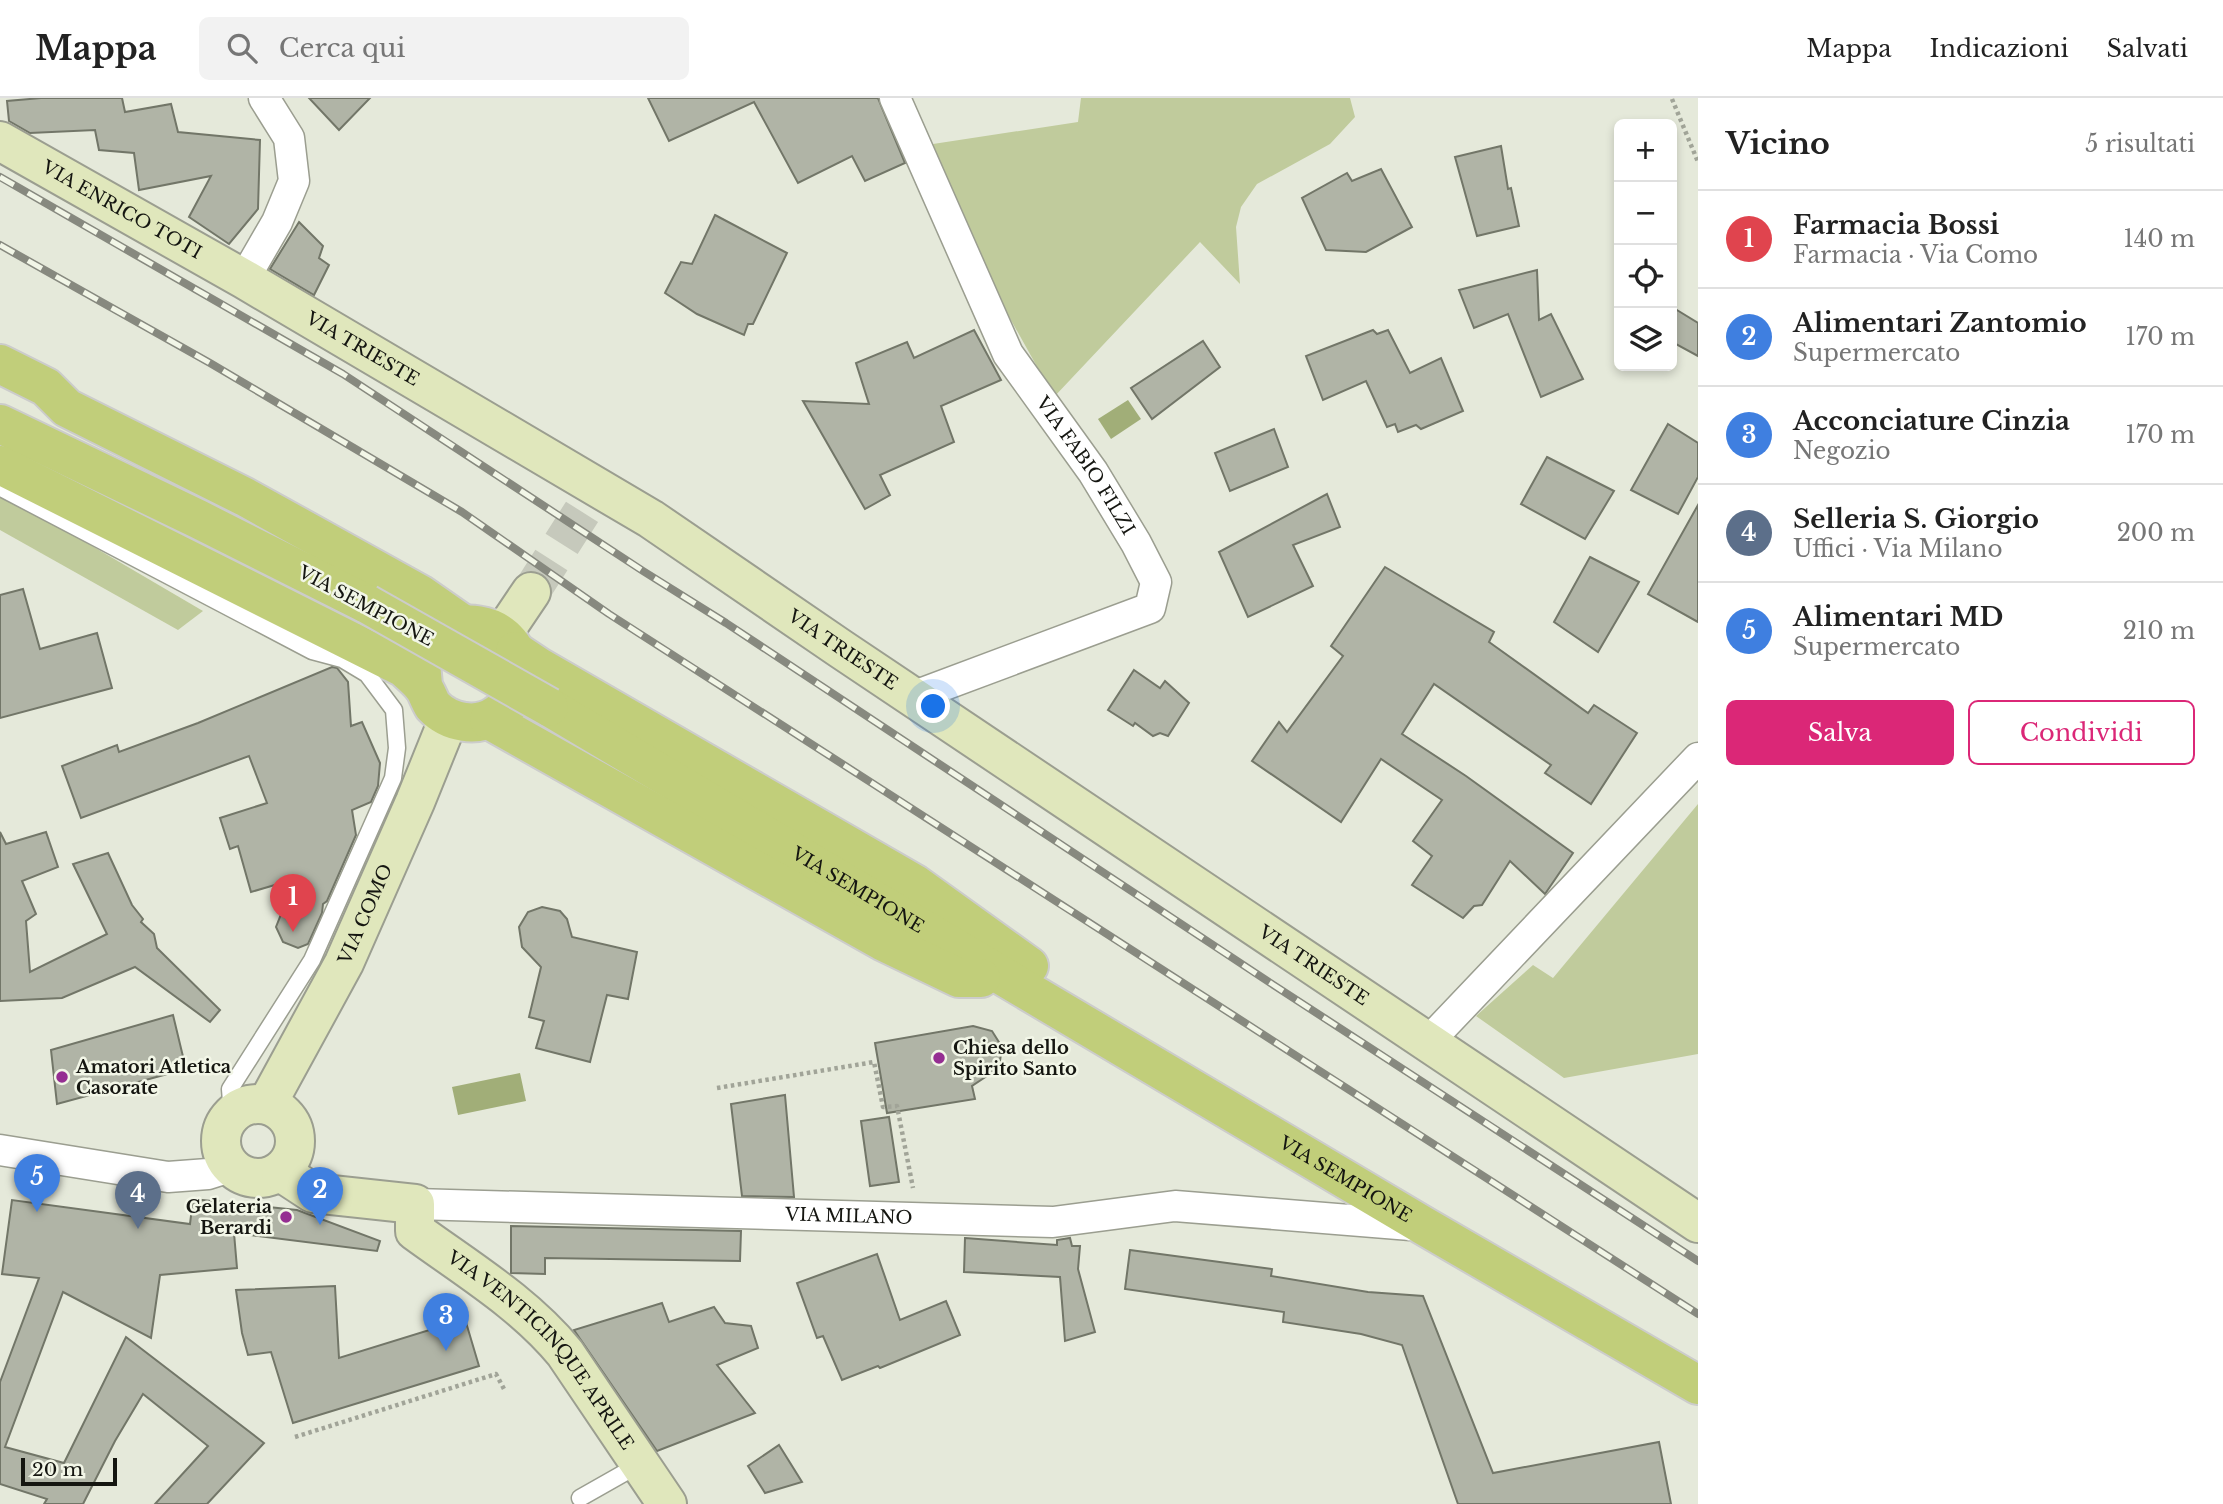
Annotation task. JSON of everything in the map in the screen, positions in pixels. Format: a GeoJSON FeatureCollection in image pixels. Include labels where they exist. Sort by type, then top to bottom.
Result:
{"type":"FeatureCollection","features":[{"type":"Feature","properties":{"kind":"main road"},"geometry":{"type":"LineString","coordinates":[[0,363],[46,387],[66,408],[268,510],[420,594],[463,624]]}},
{"type":"Feature","properties":{"kind":"main road","name":"VIA SEMPIONE"},"geometry":{"type":"LineString","coordinates":[[0,424],[367,604],[548,707],[898,913],[1075,1021],[1698,1385]]}},
{"type":"Feature","properties":{"kind":"main road"},"geometry":{"type":"LineString","coordinates":[[0,465],[404,668],[423,687],[432,705],[449,718],[469,723],[489,720],[507,708],[518,691],[521,670],[509,643]]}},
{"type":"Feature","properties":{"kind":"main road"},"geometry":{"type":"LineString","coordinates":[[423,687],[422,666],[429,646],[444,632],[463,624],[484,625],[539,667],[915,884],[1055,984],[1075,1021]]}},
{"type":"Feature","properties":{"kind":"main road"},"geometry":{"type":"LineString","coordinates":[[489,720],[882,941],[959,978],[1004,978]]}},
{"type":"Feature","properties":{"kind":"street"},"geometry":{"type":"LineString","coordinates":[[244,279],[277,222],[294,181],[289,138],[264,98]]}},
{"type":"Feature","properties":{"kind":"street","name":"VIA FABIO FILZI"},"geometry":{"type":"LineString","coordinates":[[895,98],[1008,354],[1093,472],[1156,582],[1150,608],[912,697]]}},
{"type":"Feature","properties":{"kind":"street","name":"VIA ENRICO TOTI"},"geometry":{"type":"LineString","coordinates":[[0,141],[244,279]]}},
{"type":"Feature","properties":{"kind":"street","name":"VIA TRIESTE"},"geometry":{"type":"LineString","coordinates":[[244,279],[593,495],[651,519],[1698,1223]]}},
{"type":"Feature","properties":{"kind":"street"},"geometry":{"type":"LineString","coordinates":[[509,643],[531,592]]}},
{"type":"Feature","properties":{"kind":"street","name":"VIA COMO"},"geometry":{"type":"LineString","coordinates":[[250,1109],[300,1010],[344,963],[449,718]]}},
{"type":"Feature","properties":{"kind":"street"},"geometry":{"type":"LineString","coordinates":[[1428,1042],[1698,758]]}},
{"type":"Feature","properties":{"kind":"street"},"geometry":{"type":"LineString","coordinates":[[250,1109],[286,1115],[295,1134],[293,1154],[281,1172],[264,1178],[246,1177],[230,1167],[221,1150],[222,1131],[250,1109]]}},
{"type":"Feature","properties":{"kind":"street"},"geometry":{"type":"LineString","coordinates":[[0,1150],[167,1177],[208,1174],[230,1167]]}},
{"type":"Feature","properties":{"kind":"street","name":"VIA MILANO"},"geometry":{"type":"LineString","coordinates":[[281,1172],[313,1193],[415,1204],[1053,1222],[1175,1206],[1424,1226]]}},
{"type":"Feature","properties":{"kind":"street","name":"VIA VENTICINQUE APRILE"},"geometry":{"type":"LineString","coordinates":[[415,1204],[415,1231],[528,1313],[565,1353],[667,1504]]}},
{"type":"Feature","properties":{"kind":"lane"},"geometry":{"type":"LineString","coordinates":[[0,483],[5,490],[312,651],[342,659],[368,674],[394,710],[397,748],[393,778],[312,960],[300,1010]]}},
{"type":"Feature","properties":{"kind":"lane"},"geometry":{"type":"LineString","coordinates":[[580,1498],[640,1465]]}},
{"type":"Feature","properties":{"kind":"path"},"geometry":{"type":"LineString","coordinates":[[1672,99],[1698,162]]}},
{"type":"Feature","properties":{"kind":"path"},"geometry":{"type":"LineString","coordinates":[[717,1088],[874,1062],[883,1107],[897,1106],[915,1200]]}},
{"type":"Feature","properties":{"kind":"path"},"geometry":{"type":"LineString","coordinates":[[295,1437],[496,1374],[504,1389]]}},
{"type":"Feature","properties":{"kind":"shaded area"},"geometry":{"type":"Polygon","coordinates":[[[1081,98],[1350,98],[1355,117],[1330,144],[1257,184],[1241,207],[1236,227],[1240,284],[1200,242],[1054,397],[993,288],[933,144],[1078,122],[1081,98]]]}},
{"type":"Feature","properties":{"kind":"shaded area"},"geometry":{"type":"Polygon","coordinates":[[[1128,400],[1141,419],[1111,439],[1098,419],[1128,400]]]}},
{"type":"Feature","properties":{"kind":"shaded area"},"geometry":{"type":"Polygon","coordinates":[[[0,492],[203,611],[178,630],[0,530],[0,492]]]}},
{"type":"Feature","properties":{"kind":"shaded area"},"geometry":{"type":"Polygon","coordinates":[[[1698,804],[1698,1054],[1564,1078],[1476,1016],[1533,965],[1553,978],[1698,804]]]}},
{"type":"Feature","properties":{"kind":"shaded area"},"geometry":{"type":"Polygon","coordinates":[[[520,1073],[526,1101],[458,1115],[452,1087],[520,1073]]]}},
{"type":"Feature","properties":{"kind":"building"},"geometry":{"type":"Polygon","coordinates":[[[41,98],[122,98],[125,112],[171,104],[178,132],[260,140],[258,209],[229,244],[189,217],[211,176],[139,190],[134,153],[99,150],[95,130],[30,133],[9,121],[7,101],[41,98]]]}},
{"type":"Feature","properties":{"kind":"building"},"geometry":{"type":"Polygon","coordinates":[[[309,98],[370,98],[339,130],[309,98]]]}},
{"type":"Feature","properties":{"kind":"building"},"geometry":{"type":"Polygon","coordinates":[[[648,98],[878,98],[905,163],[865,181],[852,156],[798,183],[754,102],[669,141],[648,98]]]}},
{"type":"Feature","properties":{"kind":"building"},"geometry":{"type":"Polygon","coordinates":[[[1501,146],[1508,189],[1511,188],[1519,226],[1477,236],[1455,157],[1501,146]]]}},
{"type":"Feature","properties":{"kind":"building"},"geometry":{"type":"Polygon","coordinates":[[[1381,169],[1412,227],[1366,252],[1326,250],[1302,198],[1347,173],[1352,181],[1381,169]]]}},
{"type":"Feature","properties":{"kind":"building"},"geometry":{"type":"Polygon","coordinates":[[[715,215],[787,253],[753,324],[748,324],[744,335],[697,314],[665,293],[681,262],[692,264],[715,215]]]}},
{"type":"Feature","properties":{"kind":"building"},"geometry":{"type":"Polygon","coordinates":[[[299,222],[323,246],[319,258],[329,265],[314,295],[270,269],[299,222]]]}},
{"type":"Feature","properties":{"kind":"building"},"geometry":{"type":"Polygon","coordinates":[[[1537,270],[1539,320],[1551,314],[1583,379],[1541,397],[1508,314],[1474,328],[1459,290],[1537,270]]]}},
{"type":"Feature","properties":{"kind":"building"},"geometry":{"type":"Polygon","coordinates":[[[1677,310],[1698,323],[1698,356],[1677,345],[1677,310]]]}},
{"type":"Feature","properties":{"kind":"building"},"geometry":{"type":"Polygon","coordinates":[[[974,330],[1001,380],[941,406],[954,442],[880,475],[890,495],[865,509],[803,401],[869,404],[856,363],[907,342],[914,358],[974,330]]]}},
{"type":"Feature","properties":{"kind":"building"},"geometry":{"type":"Polygon","coordinates":[[[1373,330],[1377,334],[1388,330],[1410,373],[1441,358],[1463,411],[1421,429],[1416,425],[1398,432],[1395,424],[1387,427],[1366,381],[1323,400],[1306,356],[1373,330]]]}},
{"type":"Feature","properties":{"kind":"building"},"geometry":{"type":"Polygon","coordinates":[[[1203,341],[1220,367],[1152,419],[1131,388],[1203,341]]]}},
{"type":"Feature","properties":{"kind":"building"},"geometry":{"type":"Polygon","coordinates":[[[1668,424],[1698,443],[1698,477],[1678,514],[1631,490],[1668,424]]]}},
{"type":"Feature","properties":{"kind":"building"},"geometry":{"type":"Polygon","coordinates":[[[1274,429],[1288,467],[1230,491],[1215,453],[1274,429]]]}},
{"type":"Feature","properties":{"kind":"building"},"geometry":{"type":"Polygon","coordinates":[[[1547,457],[1614,491],[1585,539],[1521,504],[1547,457]]]}},
{"type":"Feature","properties":{"kind":"building"},"geometry":{"type":"Polygon","coordinates":[[[1327,494],[1340,527],[1293,545],[1313,586],[1248,617],[1219,552],[1327,494]]]}},
{"type":"Feature","properties":{"kind":"building"},"geometry":{"type":"Polygon","coordinates":[[[1698,505],[1698,622],[1648,594],[1698,505]]]}},
{"type":"Feature","properties":{"kind":"building"},"geometry":{"type":"Polygon","coordinates":[[[1590,557],[1639,582],[1598,652],[1554,622],[1590,557]]]}},
{"type":"Feature","properties":{"kind":"building"},"geometry":{"type":"Polygon","coordinates":[[[1385,567],[1494,632],[1489,642],[1588,713],[1594,705],[1637,733],[1591,804],[1545,773],[1551,765],[1434,684],[1402,734],[1573,853],[1545,894],[1510,861],[1482,905],[1474,906],[1463,918],[1412,885],[1432,856],[1413,841],[1442,800],[1381,759],[1341,822],[1252,761],[1279,722],[1287,732],[1343,656],[1331,646],[1385,567]]]}},
{"type":"Feature","properties":{"kind":"building"},"geometry":{"type":"Polygon","coordinates":[[[23,589],[40,649],[97,633],[112,688],[0,718],[0,595],[23,589]]]}},
{"type":"Feature","properties":{"kind":"building"},"geometry":{"type":"Polygon","coordinates":[[[332,667],[337,668],[348,682],[351,726],[362,722],[380,763],[378,786],[371,802],[352,810],[356,835],[327,901],[323,904],[322,913],[308,944],[298,948],[283,942],[276,927],[295,879],[251,892],[238,846],[230,849],[220,818],[267,803],[249,756],[81,818],[62,766],[117,745],[119,752],[198,723],[332,667]]]}},
{"type":"Feature","properties":{"kind":"building"},"geometry":{"type":"Polygon","coordinates":[[[1134,670],[1160,688],[1165,681],[1189,703],[1168,736],[1160,733],[1153,736],[1135,723],[1133,726],[1108,710],[1134,670]]]}},
{"type":"Feature","properties":{"kind":"building"},"geometry":{"type":"Polygon","coordinates":[[[0,832],[6,844],[46,832],[58,867],[22,881],[36,914],[26,921],[30,972],[107,934],[73,864],[108,853],[132,905],[143,919],[141,922],[154,934],[157,948],[220,1010],[210,1022],[135,967],[62,998],[0,1001],[0,832]]]}},
{"type":"Feature","properties":{"kind":"building"},"geometry":{"type":"Polygon","coordinates":[[[542,907],[560,911],[567,919],[572,937],[637,952],[628,999],[607,995],[590,1062],[536,1048],[544,1021],[529,1017],[541,967],[522,947],[519,927],[528,912],[542,907]]]}},
{"type":"Feature","properties":{"kind":"building"},"geometry":{"type":"Polygon","coordinates":[[[173,1015],[186,1069],[57,1104],[51,1050],[173,1015]]]}},
{"type":"Feature","properties":{"kind":"building","name":"Chiesa dello Spirito Santo"},"geometry":{"type":"Polygon","coordinates":[[[973,1026],[992,1031],[1002,1047],[999,1068],[972,1086],[975,1099],[887,1113],[875,1043],[973,1026]]]}},
{"type":"Feature","properties":{"kind":"building"},"geometry":{"type":"Polygon","coordinates":[[[785,1095],[794,1197],[742,1196],[731,1104],[785,1095]]]}},
{"type":"Feature","properties":{"kind":"building"},"geometry":{"type":"Polygon","coordinates":[[[889,1117],[899,1182],[870,1186],[861,1121],[889,1117]]]}},
{"type":"Feature","properties":{"kind":"building"},"geometry":{"type":"Polygon","coordinates":[[[193,1199],[297,1210],[380,1241],[377,1251],[234,1233],[237,1268],[160,1275],[151,1338],[63,1292],[5,1447],[64,1463],[126,1337],[264,1443],[207,1504],[155,1504],[208,1446],[143,1394],[83,1504],[44,1504],[47,1499],[0,1484],[0,1382],[39,1278],[2,1274],[12,1200],[190,1224],[193,1199]]]}},
{"type":"Feature","properties":{"kind":"building"},"geometry":{"type":"Polygon","coordinates":[[[511,1226],[741,1231],[740,1261],[545,1258],[545,1274],[511,1273],[511,1226]]]}},
{"type":"Feature","properties":{"kind":"building"},"geometry":{"type":"Polygon","coordinates":[[[965,1238],[1057,1245],[1057,1240],[1070,1238],[1072,1246],[1080,1246],[1078,1269],[1095,1332],[1065,1341],[1060,1277],[964,1272],[965,1238]]]}},
{"type":"Feature","properties":{"kind":"building"},"geometry":{"type":"Polygon","coordinates":[[[1130,1250],[1272,1269],[1271,1276],[1368,1292],[1423,1296],[1493,1473],[1659,1442],[1671,1504],[1458,1504],[1402,1345],[1361,1334],[1283,1322],[1284,1312],[1125,1289],[1130,1250]]]}},
{"type":"Feature","properties":{"kind":"building"},"geometry":{"type":"Polygon","coordinates":[[[877,1254],[900,1320],[946,1301],[960,1335],[880,1368],[878,1366],[842,1380],[823,1336],[817,1338],[797,1283],[877,1254]]]}},
{"type":"Feature","properties":{"kind":"building"},"geometry":{"type":"Polygon","coordinates":[[[335,1286],[339,1358],[465,1319],[479,1366],[293,1423],[271,1352],[248,1355],[236,1290],[335,1286]]]}},
{"type":"Feature","properties":{"kind":"building"},"geometry":{"type":"Polygon","coordinates":[[[662,1303],[669,1322],[714,1307],[725,1323],[751,1326],[758,1348],[717,1365],[755,1413],[657,1451],[574,1330],[662,1303]]]}},
{"type":"Feature","properties":{"kind":"building"},"geometry":{"type":"Polygon","coordinates":[[[779,1445],[802,1482],[765,1493],[748,1466],[779,1445]]]}},
{"type":"Feature","properties":{"kind":"tunnel"},"geometry":{"type":"LineString","coordinates":[[531,592],[587,504]]}},
{"type":"Feature","properties":{"kind":"railway"},"geometry":{"type":"LineString","coordinates":[[0,177],[343,374],[1698,1261]]}},
{"type":"Feature","properties":{"kind":"railway"},"geometry":{"type":"LineString","coordinates":[[0,245],[210,363],[462,512],[609,614],[1698,1314]]}},
{"type":"Feature","properties":{"kind":"place","name":"Farmacia Bossi"},"geometry":{"type":"Point","coordinates":[293,932]}},
{"type":"Feature","properties":{"kind":"place","name":"Chiesa dello Spirito Santo"},"geometry":{"type":"Point","coordinates":[939,1058]}},
{"type":"Feature","properties":{"kind":"place","name":"Amatori Atletica Casorate"},"geometry":{"type":"Point","coordinates":[62,1077]}},
{"type":"Feature","properties":{"kind":"place","name":"Alimentari MD"},"geometry":{"type":"Point","coordinates":[37,1212]}},
{"type":"Feature","properties":{"kind":"place","name":"Gelateria Berardi"},"geometry":{"type":"Point","coordinates":[286,1217]}},
{"type":"Feature","properties":{"kind":"place","name":"Alimentari Zantomio"},"geometry":{"type":"Point","coordinates":[320,1225]}},
{"type":"Feature","properties":{"kind":"place","name":"Selleria S. Giorgio"},"geometry":{"type":"Point","coordinates":[138,1229]}},
{"type":"Feature","properties":{"kind":"place","name":"Acconciature Cinzia"},"geometry":{"type":"Point","coordinates":[446,1351]}}]}
